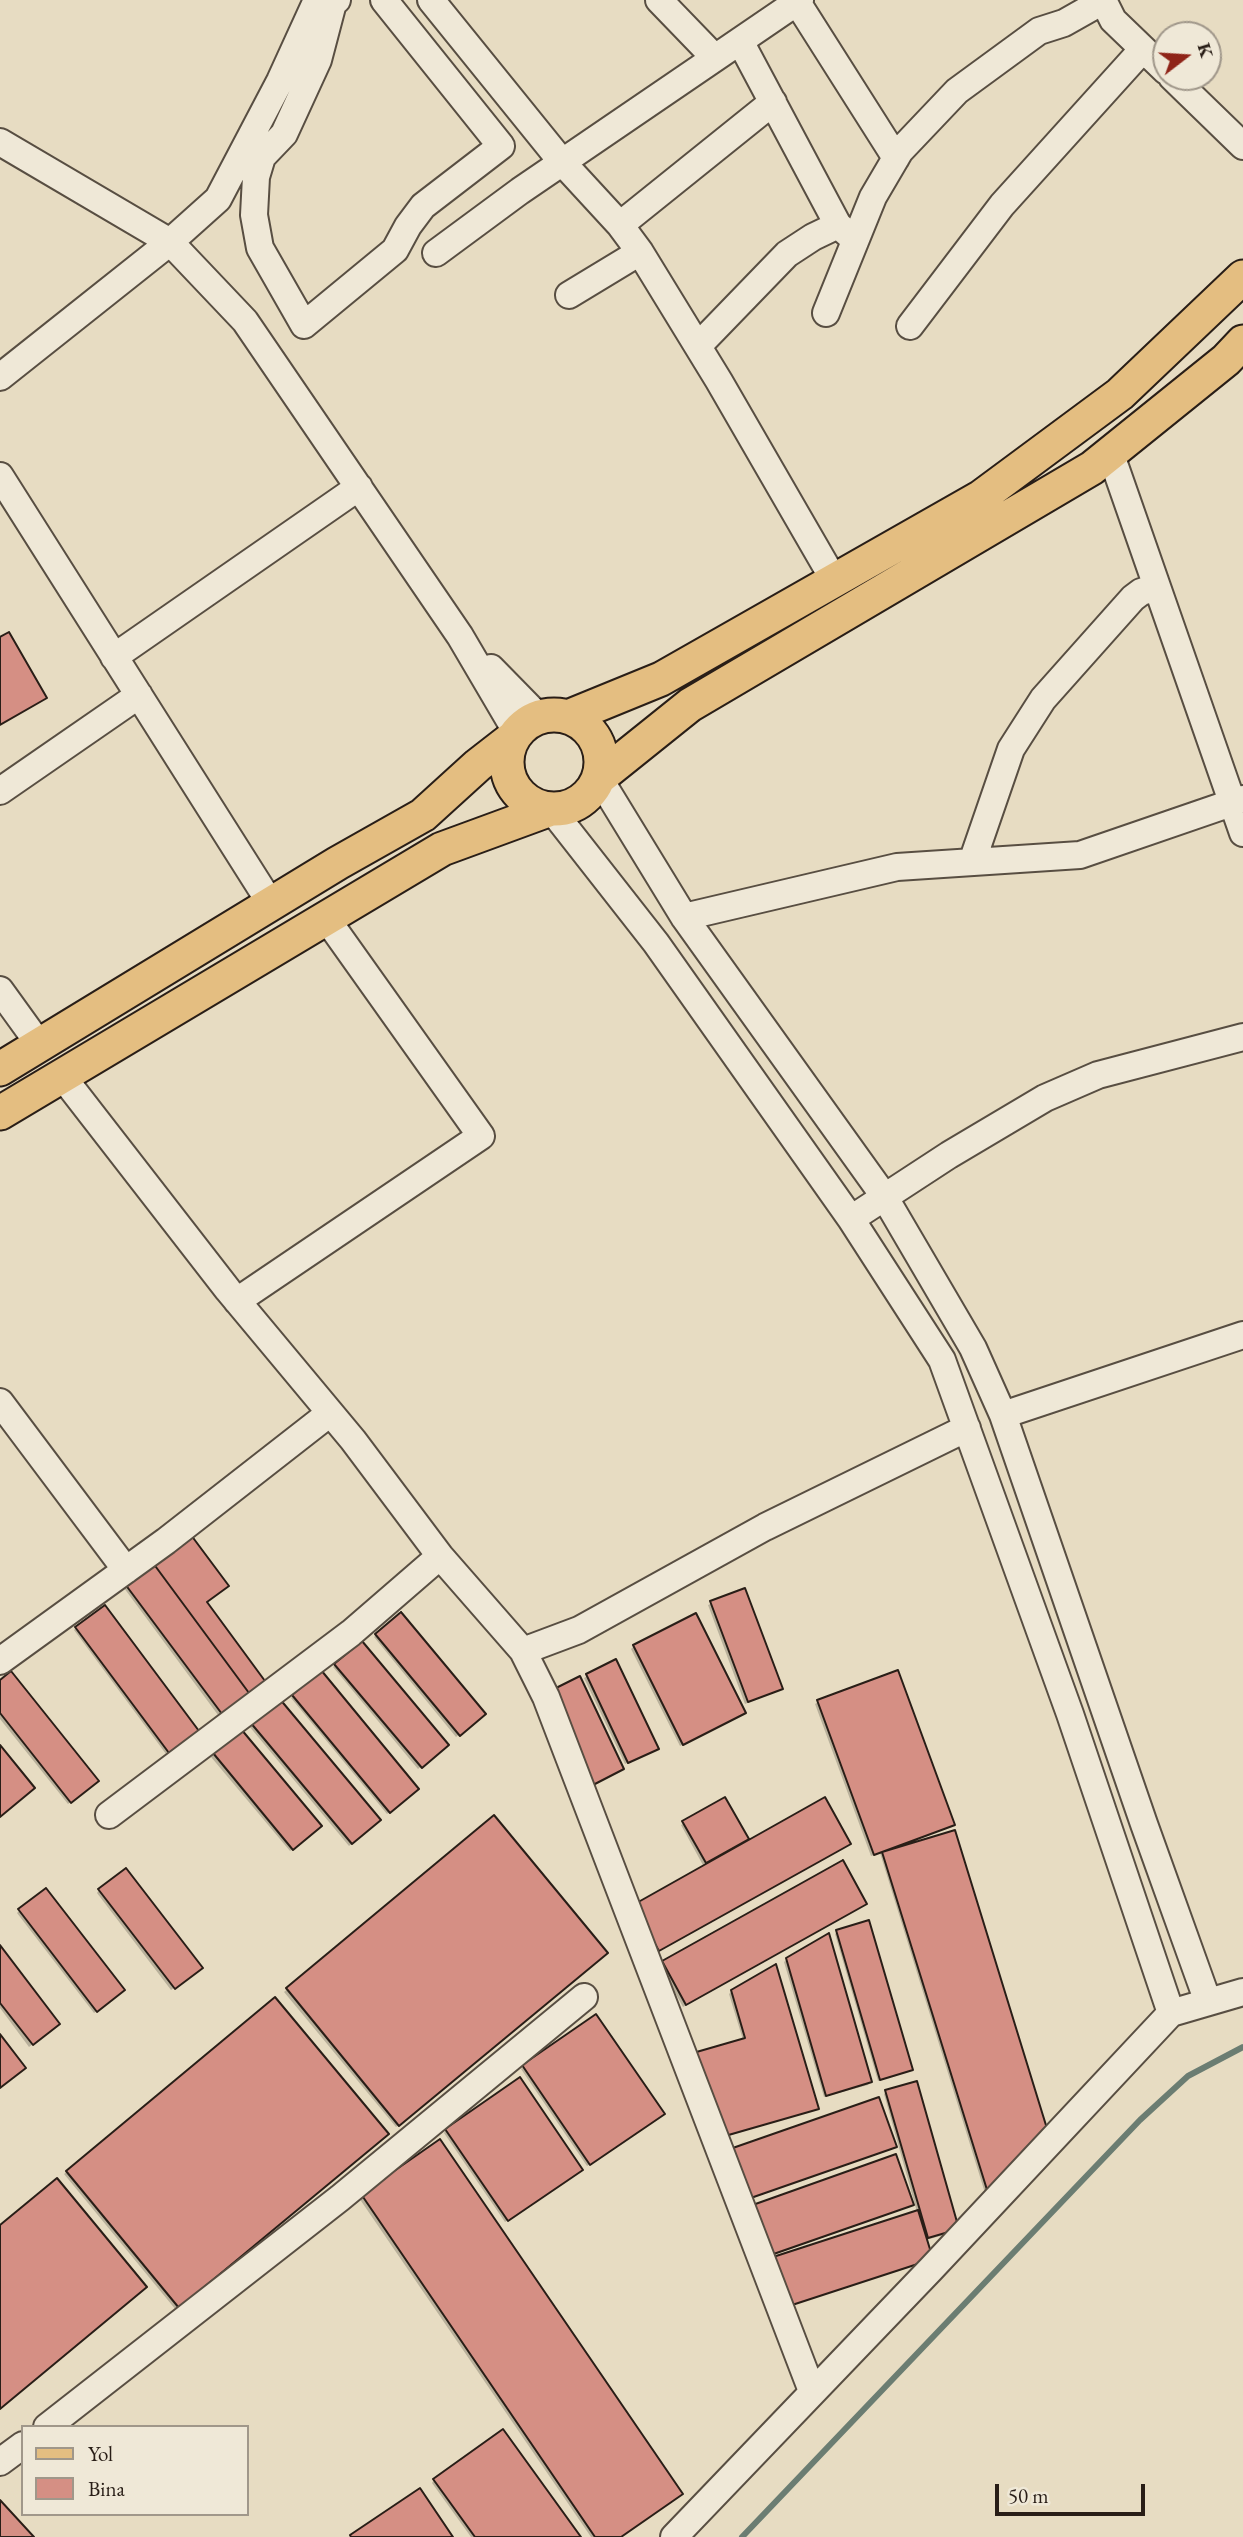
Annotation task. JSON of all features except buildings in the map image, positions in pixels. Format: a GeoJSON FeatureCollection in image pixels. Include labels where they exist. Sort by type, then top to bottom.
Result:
{"type":"FeatureCollection","features":[{"type":"Feature","properties":{"kind":"main road"},"geometry":{"type":"LineString","coordinates":[[0,1069],[271,904],[424,815],[478,765],[535,726],[661,679],[981,497],[1120,394],[1243,277]]}},
{"type":"Feature","properties":{"kind":"main road"},"geometry":{"type":"LineString","coordinates":[[0,1113],[442,849],[551,809],[567,808],[581,801],[592,791],[599,778],[690,705],[1092,468],[1237,357]]}},
{"type":"Feature","properties":{"kind":"main road"},"geometry":{"type":"LineString","coordinates":[[551,809],[535,805],[522,796],[512,783],[508,768],[508,751],[535,726],[582,724],[593,734],[600,755],[599,778]]}},
{"type":"Feature","properties":{"kind":"street"},"geometry":{"type":"LineString","coordinates":[[317,0],[292,87],[284,134],[262,157],[256,177],[254,215],[260,248],[304,325],[395,250],[423,206],[501,146],[384,0]]}},
{"type":"Feature","properties":{"kind":"street"},"geometry":{"type":"LineString","coordinates":[[0,377],[170,242],[218,199],[292,87],[318,60],[333,3],[337,0]]}},
{"type":"Feature","properties":{"kind":"street"},"geometry":{"type":"LineString","coordinates":[[431,0],[562,162],[620,225],[640,252],[834,579]]}},
{"type":"Feature","properties":{"kind":"street"},"geometry":{"type":"LineString","coordinates":[[659,0],[715,58]]}},
{"type":"Feature","properties":{"kind":"street"},"geometry":{"type":"LineString","coordinates":[[826,313],[847,233],[896,158],[957,91],[1039,31],[1064,23],[1103,0],[1113,20],[1152,58]]}},
{"type":"Feature","properties":{"kind":"street"},"geometry":{"type":"LineString","coordinates":[[436,253],[562,162],[798,1],[896,158]]}},
{"type":"Feature","properties":{"kind":"street"},"geometry":{"type":"LineString","coordinates":[[740,41],[847,233]]}},
{"type":"Feature","properties":{"kind":"street"},"geometry":{"type":"LineString","coordinates":[[910,326],[1002,205],[1143,49]]}},
{"type":"Feature","properties":{"kind":"street"},"geometry":{"type":"LineString","coordinates":[[1186,91],[1243,146]]}},
{"type":"Feature","properties":{"kind":"street"},"geometry":{"type":"LineString","coordinates":[[620,225],[773,102]]}},
{"type":"Feature","properties":{"kind":"street"},"geometry":{"type":"LineString","coordinates":[[0,142],[170,242],[245,321],[460,636],[535,726]]}},
{"type":"Feature","properties":{"kind":"street"},"geometry":{"type":"LineString","coordinates":[[698,346],[787,254],[813,237],[847,233]]}},
{"type":"Feature","properties":{"kind":"street"},"geometry":{"type":"LineString","coordinates":[[569,295],[640,252]]}},
{"type":"Feature","properties":{"kind":"street"},"geometry":{"type":"LineString","coordinates":[[1110,452],[1157,587],[1238,801],[1243,833]]}},
{"type":"Feature","properties":{"kind":"street"},"geometry":{"type":"LineString","coordinates":[[0,476],[271,904]]}},
{"type":"Feature","properties":{"kind":"street"},"geometry":{"type":"LineString","coordinates":[[114,657],[359,487]]}},
{"type":"Feature","properties":{"kind":"street"},"geometry":{"type":"LineString","coordinates":[[972,862],[1010,749],[1043,699],[1133,598],[1141,592],[1157,587]]}},
{"type":"Feature","properties":{"kind":"street"},"geometry":{"type":"LineString","coordinates":[[0,791],[139,695]]}},
{"type":"Feature","properties":{"kind":"street"},"geometry":{"type":"LineString","coordinates":[[599,778],[684,916],[884,1196],[973,1348],[1003,1415],[1208,2002]]}},
{"type":"Feature","properties":{"kind":"street"},"geometry":{"type":"LineString","coordinates":[[684,916],[897,867],[1080,855],[1238,801]]}},
{"type":"Feature","properties":{"kind":"street"},"geometry":{"type":"LineString","coordinates":[[551,809],[656,943],[851,1219],[942,1360],[1066,1701],[1171,2013]]}},
{"type":"Feature","properties":{"kind":"street"},"geometry":{"type":"LineString","coordinates":[[237,1301],[481,1136],[326,918]]}},
{"type":"Feature","properties":{"kind":"street"},"geometry":{"type":"LineString","coordinates":[[0,990],[39,1044]]}},
{"type":"Feature","properties":{"kind":"street"},"geometry":{"type":"LineString","coordinates":[[851,1219],[1045,1098],[1098,1075],[1243,1037]]}},
{"type":"Feature","properties":{"kind":"street"},"geometry":{"type":"LineString","coordinates":[[62,1076],[440,1556],[523,1651],[546,1697],[812,2391]]}},
{"type":"Feature","properties":{"kind":"street"},"geometry":{"type":"LineString","coordinates":[[1003,1415],[1243,1335]]}},
{"type":"Feature","properties":{"kind":"street"},"geometry":{"type":"LineString","coordinates":[[0,1402],[126,1570]]}},
{"type":"Feature","properties":{"kind":"street"},"geometry":{"type":"LineString","coordinates":[[0,1661],[126,1570],[330,1413]]}},
{"type":"Feature","properties":{"kind":"street"},"geometry":{"type":"LineString","coordinates":[[523,1651],[579,1630],[765,1527],[967,1427]]}},
{"type":"Feature","properties":{"kind":"street"},"geometry":{"type":"LineString","coordinates":[[109,1815],[351,1633],[440,1556]]}},
{"type":"Feature","properties":{"kind":"street"},"geometry":{"type":"LineString","coordinates":[[674,2537],[1171,2013],[1243,1992]]}},
{"type":"Feature","properties":{"kind":"street"},"geometry":{"type":"LineString","coordinates":[[50,2425],[340,2198],[584,1997]]}},
{"type":"Feature","properties":{"kind":"street"},"geometry":{"type":"LineString","coordinates":[[0,2462],[21,2446]]}},
{"type":"Feature","properties":{"kind":"waterway"},"geometry":{"type":"LineString","coordinates":[[742,2537],[1140,2120],[1188,2076],[1243,2047]]}}]}
